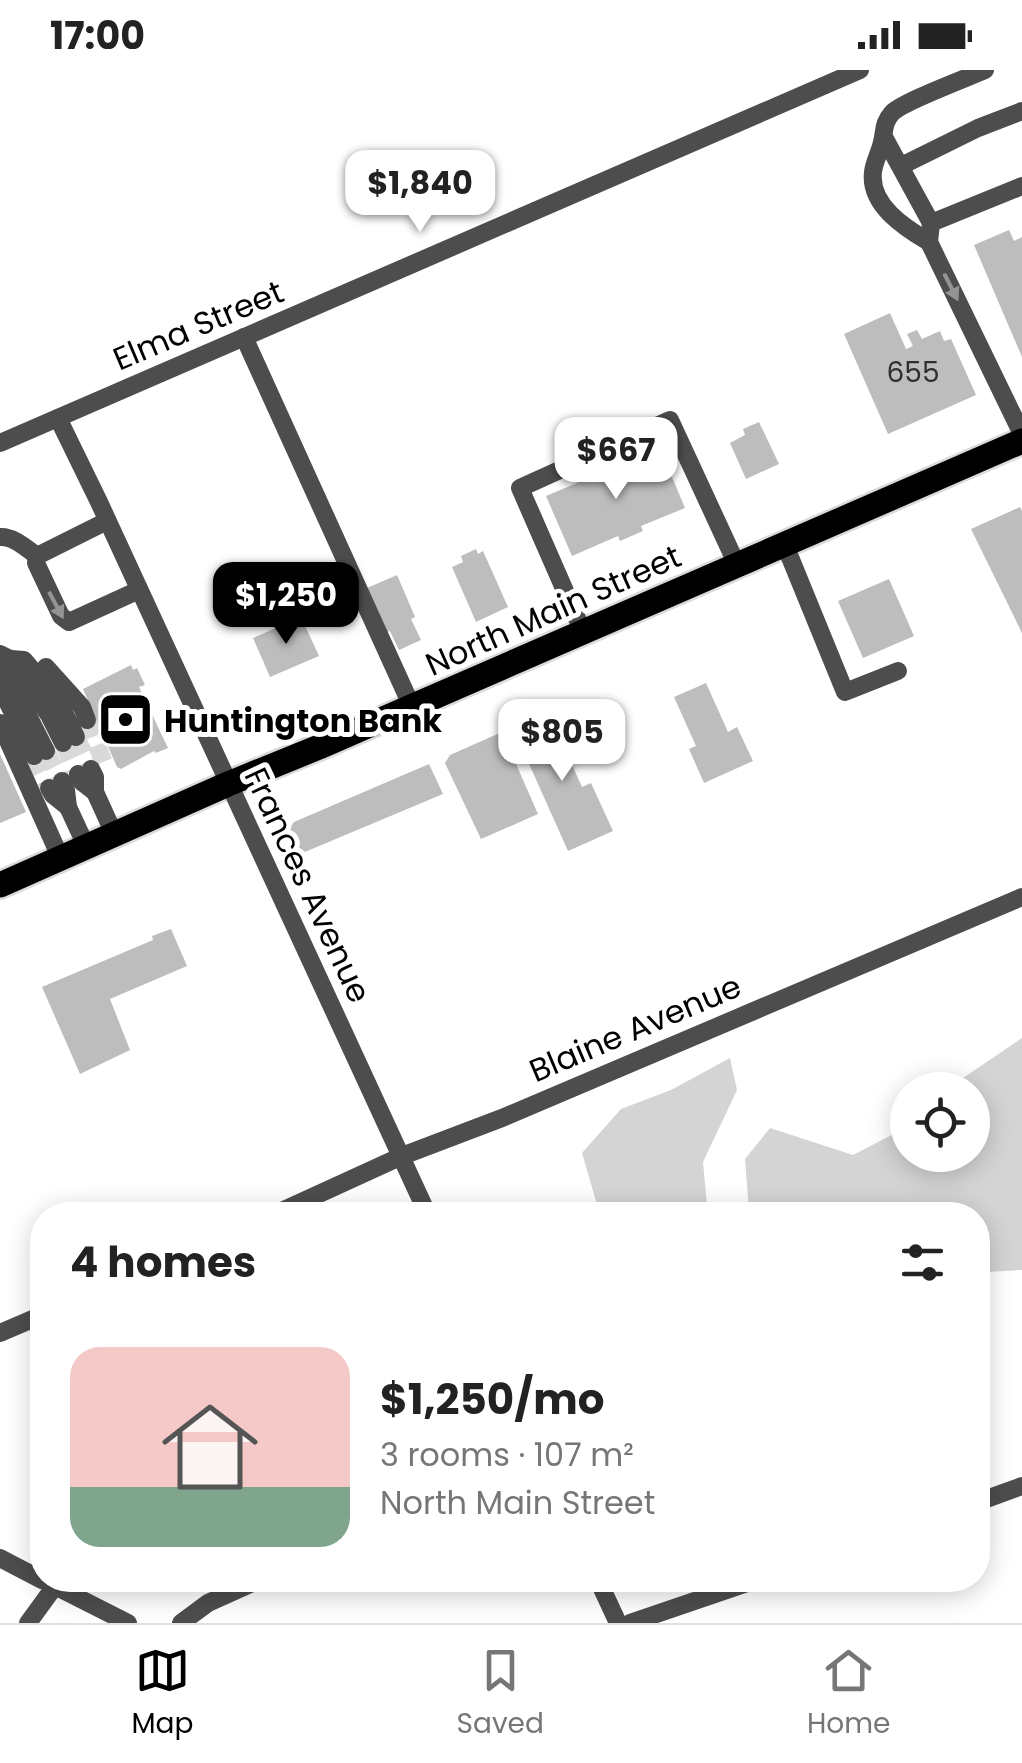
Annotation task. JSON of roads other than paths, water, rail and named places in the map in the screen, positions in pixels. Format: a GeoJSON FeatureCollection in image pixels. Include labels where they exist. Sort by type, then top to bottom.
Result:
{"type":"FeatureCollection","features":[{"type":"Feature","properties":{"kind":"main road","name":"North Main Street"},"geometry":{"type":"LineString","coordinates":[[0,885],[1022,438]]}},
{"type":"Feature","properties":{"kind":"street","name":"Elma Street"},"geometry":{"type":"LineString","coordinates":[[0,443],[860,70]]}},
{"type":"Feature","properties":{"kind":"street"},"geometry":{"type":"LineString","coordinates":[[985,70],[894,110],[883,127],[884,137],[872,174],[877,197],[910,231],[930,232],[1022,186]]}},
{"type":"Feature","properties":{"kind":"street"},"geometry":{"type":"LineString","coordinates":[[901,166],[1022,111]]}},
{"type":"Feature","properties":{"kind":"street"},"geometry":{"type":"LineString","coordinates":[[884,137],[901,166],[1022,438]]}},
{"type":"Feature","properties":{"kind":"street"},"geometry":{"type":"LineString","coordinates":[[244,337],[412,706]]}},
{"type":"Feature","properties":{"kind":"street","name":"Frances Avenue"},"geometry":{"type":"LineString","coordinates":[[58,418],[422,1202]]}},
{"type":"Feature","properties":{"kind":"street"},"geometry":{"type":"LineString","coordinates":[[583,632],[520,488],[670,420],[737,565]]}},
{"type":"Feature","properties":{"kind":"street"},"geometry":{"type":"LineString","coordinates":[[37,556],[107,520]]}},
{"type":"Feature","properties":{"kind":"street"},"geometry":{"type":"LineString","coordinates":[[0,537],[14,540],[37,556]]}},
{"type":"Feature","properties":{"kind":"street"},"geometry":{"type":"LineString","coordinates":[[785,544],[845,692],[898,672]]}},
{"type":"Feature","properties":{"kind":"street"},"geometry":{"type":"LineString","coordinates":[[37,556],[36,563],[61,616],[69,622],[140,590]]}},
{"type":"Feature","properties":{"kind":"street"},"geometry":{"type":"LineString","coordinates":[[9,658],[37,658],[82,708],[87,720]]}},
{"type":"Feature","properties":{"kind":"street"},"geometry":{"type":"LineString","coordinates":[[0,687],[55,747],[49,716],[9,658]]}},
{"type":"Feature","properties":{"kind":"street"},"geometry":{"type":"LineString","coordinates":[[0,723],[61,859]]}},
{"type":"Feature","properties":{"kind":"street"},"geometry":{"type":"LineString","coordinates":[[86,848],[68,807],[53,795],[82,778],[115,836]]}},
{"type":"Feature","properties":{"kind":"street","name":"Blaine Avenue"},"geometry":{"type":"LineString","coordinates":[[301,1202],[402,1156],[502,1118],[1022,897]]}},
{"type":"Feature","properties":{"kind":"street"},"geometry":{"type":"LineString","coordinates":[[0,1334],[30,1320]]}},
{"type":"Feature","properties":{"kind":"street"},"geometry":{"type":"LineString","coordinates":[[990,1498],[1022,1486]]}},
{"type":"Feature","properties":{"kind":"street"},"geometry":{"type":"LineString","coordinates":[[0,1558],[30,1573]]}},
{"type":"Feature","properties":{"kind":"street"},"geometry":{"type":"LineString","coordinates":[[28,1623],[42,1592]]}},
{"type":"Feature","properties":{"kind":"street"},"geometry":{"type":"LineString","coordinates":[[67,1592],[128,1623]]}},
{"type":"Feature","properties":{"kind":"street"},"geometry":{"type":"LineString","coordinates":[[181,1623],[208,1603],[232,1592]]}},
{"type":"Feature","properties":{"kind":"street"},"geometry":{"type":"LineString","coordinates":[[604,1592],[618,1623]]}},
{"type":"Feature","properties":{"kind":"street"},"geometry":{"type":"LineString","coordinates":[[630,1623],[721,1592]]}},
{"type":"Feature","properties":{"kind":"street"},"geometry":{"type":"LineString","coordinates":[[686,1604],[693,1623]]}},
{"type":"Feature","properties":{"kind":"tunnel"},"geometry":{"type":"LineString","coordinates":[[87,720],[104,763]]}},
{"type":"Feature","properties":{"kind":"tunnel"},"geometry":{"type":"LineString","coordinates":[[76,737],[91,769]]}},
{"type":"Feature","properties":{"kind":"tunnel"},"geometry":{"type":"LineString","coordinates":[[63,743],[78,774]]}},
{"type":"Feature","properties":{"kind":"tunnel"},"geometry":{"type":"LineString","coordinates":[[46,751],[62,781]]}},
{"type":"Feature","properties":{"kind":"tunnel"},"geometry":{"type":"LineString","coordinates":[[34,756],[49,788]]}},
{"type":"Feature","properties":{"kind":"place","name":"Huntington Bank"},"geometry":{"type":"Point","coordinates":[125,720]}}]}
